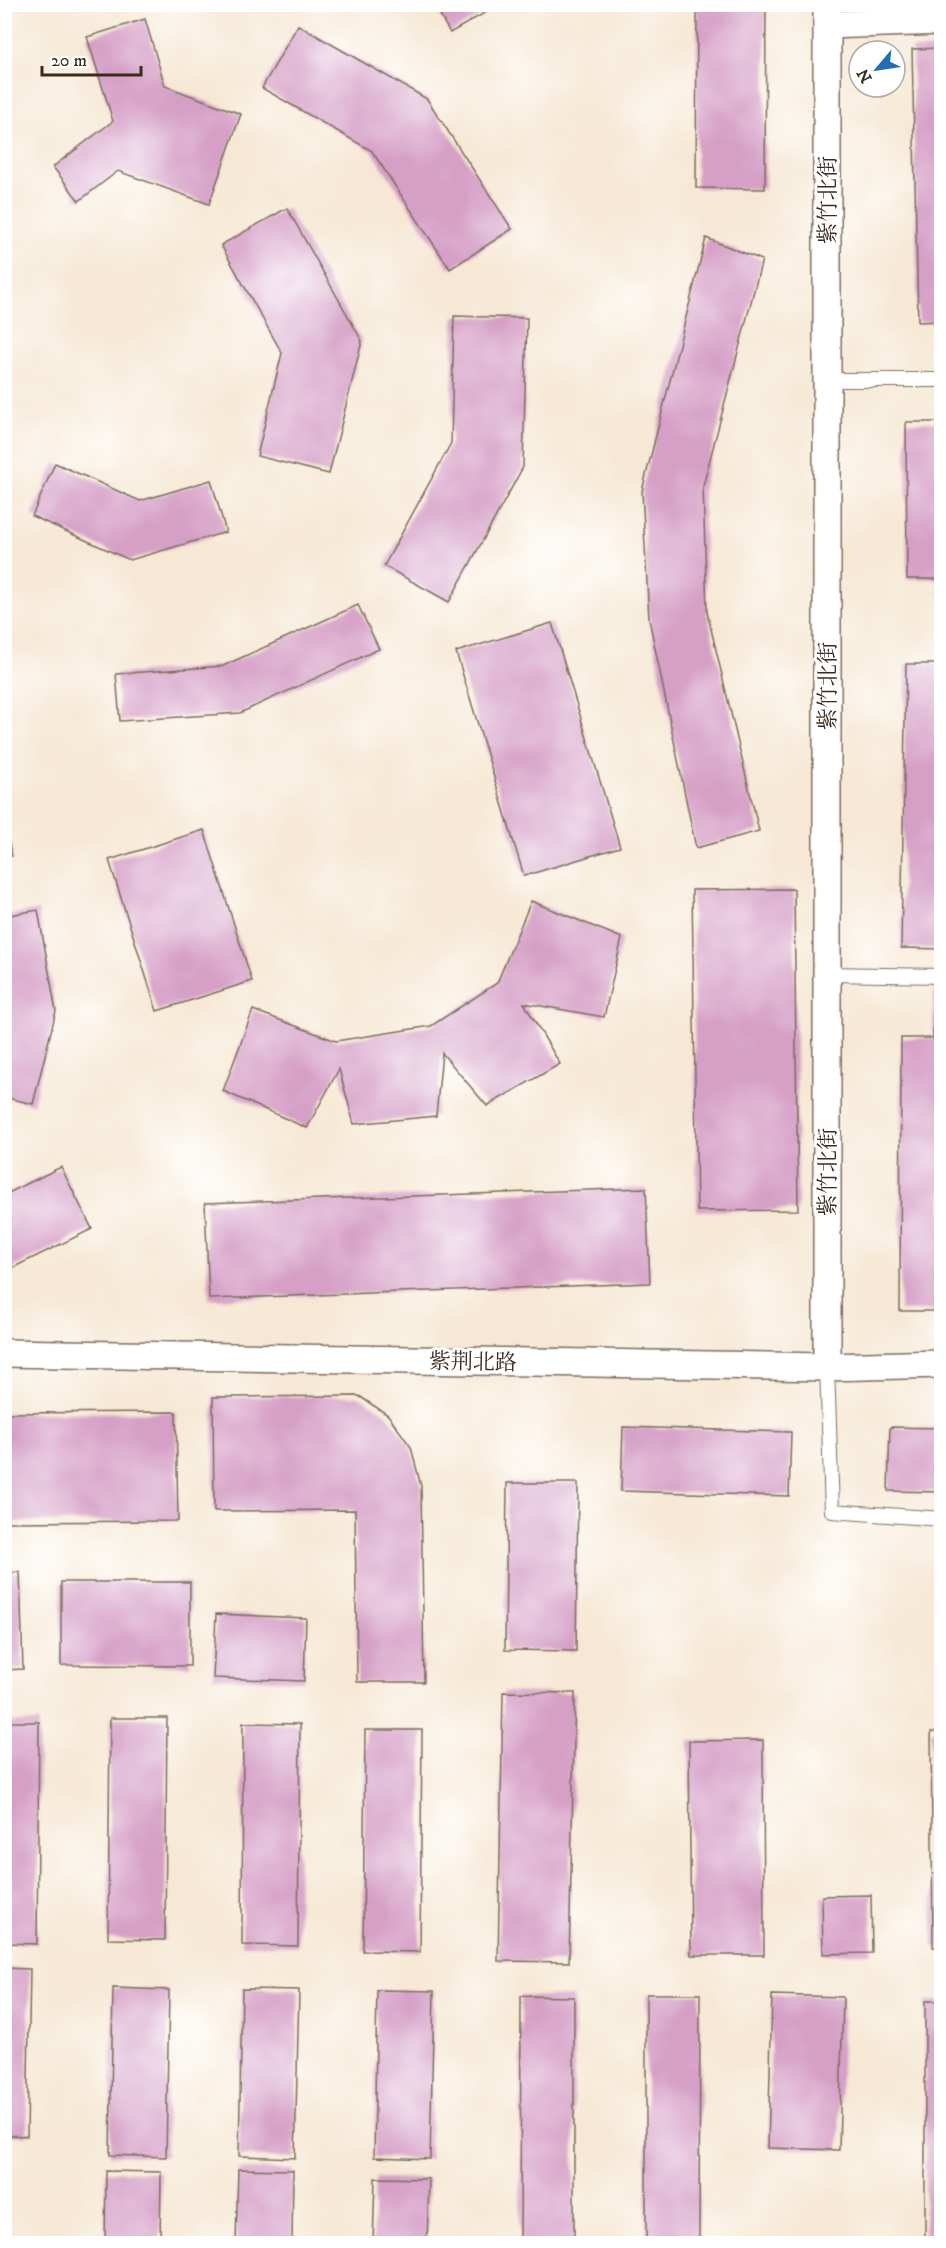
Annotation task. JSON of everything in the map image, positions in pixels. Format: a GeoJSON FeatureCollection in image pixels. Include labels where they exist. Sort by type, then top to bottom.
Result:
{"type":"FeatureCollection","features":[{"type":"Feature","properties":{"kind":"street"},"geometry":{"type":"LineString","coordinates":[[827,15],[942,21]]}},
{"type":"Feature","properties":{"kind":"street","name":"紫竹北街"},"geometry":{"type":"LineString","coordinates":[[827,15],[827,1367]]}},
{"type":"Feature","properties":{"kind":"street","name":"紫荆北路"},"geometry":{"type":"LineString","coordinates":[[4,1353],[827,1367],[942,1364]]}},
{"type":"Feature","properties":{"kind":"lane"},"geometry":{"type":"LineString","coordinates":[[827,380],[942,380]]}},
{"type":"Feature","properties":{"kind":"lane"},"geometry":{"type":"LineString","coordinates":[[827,974],[942,976]]}},
{"type":"Feature","properties":{"kind":"lane"},"geometry":{"type":"LineString","coordinates":[[827,1367],[832,1511],[942,1519]]}},
{"type":"Feature","properties":{"kind":"building"},"geometry":{"type":"Polygon","coordinates":[[[434,4],[500,4],[450,33],[434,4]]]}},
{"type":"Feature","properties":{"kind":"building"},"geometry":{"type":"Polygon","coordinates":[[[697,4],[766,4],[765,189],[696,188],[697,4]]]}},
{"type":"Feature","properties":{"kind":"building"},"geometry":{"type":"Polygon","coordinates":[[[145,19],[165,86],[241,114],[209,204],[118,171],[79,201],[53,167],[113,121],[87,37],[145,19]]]}},
{"type":"Feature","properties":{"kind":"building"},"geometry":{"type":"Polygon","coordinates":[[[298,25],[427,99],[512,229],[450,269],[372,151],[262,88],[298,25]]]}},
{"type":"Feature","properties":{"kind":"building"},"geometry":{"type":"Polygon","coordinates":[[[942,48],[942,321],[918,322],[912,49],[942,48]]]}},
{"type":"Feature","properties":{"kind":"building"},"geometry":{"type":"Polygon","coordinates":[[[287,208],[362,341],[329,474],[257,456],[282,353],[221,245],[287,208]]]}},
{"type":"Feature","properties":{"kind":"building"},"geometry":{"type":"Polygon","coordinates":[[[706,238],[762,260],[703,486],[707,612],[759,831],[696,848],[649,619],[642,491],[706,238]]]}},
{"type":"Feature","properties":{"kind":"building"},"geometry":{"type":"Polygon","coordinates":[[[454,316],[527,318],[523,467],[449,602],[384,566],[451,443],[454,316]]]}},
{"type":"Feature","properties":{"kind":"building"},"geometry":{"type":"Polygon","coordinates":[[[906,422],[942,422],[942,596],[939,596],[939,579],[907,579],[906,422]]]}},
{"type":"Feature","properties":{"kind":"building"},"geometry":{"type":"Polygon","coordinates":[[[55,463],[140,501],[211,480],[226,532],[130,560],[32,516],[55,463]]]}},
{"type":"Feature","properties":{"kind":"building"},"geometry":{"type":"Polygon","coordinates":[[[358,605],[379,649],[240,713],[120,721],[116,674],[223,666],[358,605]]]}},
{"type":"Feature","properties":{"kind":"building"},"geometry":{"type":"Polygon","coordinates":[[[552,623],[620,847],[524,876],[456,652],[552,623]]]}},
{"type":"Feature","properties":{"kind":"building"},"geometry":{"type":"Polygon","coordinates":[[[906,664],[942,664],[942,949],[901,948],[906,664]]]}},
{"type":"Feature","properties":{"kind":"building"},"geometry":{"type":"Polygon","coordinates":[[[4,824],[12,856],[4,858],[4,824]]]}},
{"type":"Feature","properties":{"kind":"building"},"geometry":{"type":"Polygon","coordinates":[[[204,830],[252,981],[157,1011],[109,860],[204,830]]]}},
{"type":"Feature","properties":{"kind":"building"},"geometry":{"type":"Polygon","coordinates":[[[794,889],[798,1210],[697,1211],[692,890],[794,889]]]}},
{"type":"Feature","properties":{"kind":"building"},"geometry":{"type":"Polygon","coordinates":[[[531,901],[622,938],[604,1017],[524,1003],[560,1064],[487,1106],[442,1053],[436,1116],[354,1124],[339,1069],[307,1128],[223,1091],[253,1010],[336,1041],[431,1026],[497,983],[531,901]]]}},
{"type":"Feature","properties":{"kind":"building"},"geometry":{"type":"Polygon","coordinates":[[[38,910],[56,1011],[33,1104],[4,1097],[4,916],[38,910]]]}},
{"type":"Feature","properties":{"kind":"building"},"geometry":{"type":"Polygon","coordinates":[[[934,986],[942,986],[942,1311],[900,1311],[901,1038],[933,1038],[934,986]]]}},
{"type":"Feature","properties":{"kind":"building"},"geometry":{"type":"Polygon","coordinates":[[[61,1167],[92,1229],[4,1272],[4,1195],[61,1167]]]}},
{"type":"Feature","properties":{"kind":"building"},"geometry":{"type":"Polygon","coordinates":[[[646,1188],[650,1283],[209,1299],[205,1203],[646,1188]]]}},
{"type":"Feature","properties":{"kind":"building"},"geometry":{"type":"Polygon","coordinates":[[[359,1396],[388,1415],[411,1447],[421,1486],[424,1682],[357,1682],[355,1510],[214,1511],[213,1397],[359,1396]]]}},
{"type":"Feature","properties":{"kind":"building"},"geometry":{"type":"Polygon","coordinates":[[[176,1412],[178,1521],[4,1522],[4,1413],[176,1412]]]}},
{"type":"Feature","properties":{"kind":"building"},"geometry":{"type":"Polygon","coordinates":[[[623,1427],[791,1432],[789,1496],[621,1491],[623,1427]]]}},
{"type":"Feature","properties":{"kind":"building"},"geometry":{"type":"Polygon","coordinates":[[[890,1427],[942,1428],[942,1492],[888,1491],[890,1427]]]}},
{"type":"Feature","properties":{"kind":"building"},"geometry":{"type":"Polygon","coordinates":[[[507,1483],[578,1483],[576,1651],[505,1650],[507,1483]]]}},
{"type":"Feature","properties":{"kind":"building"},"geometry":{"type":"Polygon","coordinates":[[[20,1572],[23,1669],[4,1670],[4,1573],[20,1572]]]}},
{"type":"Feature","properties":{"kind":"building"},"geometry":{"type":"Polygon","coordinates":[[[61,1582],[190,1582],[190,1666],[61,1665],[61,1582]]]}},
{"type":"Feature","properties":{"kind":"building"},"geometry":{"type":"Polygon","coordinates":[[[216,1614],[306,1618],[304,1681],[213,1678],[216,1614]]]}},
{"type":"Feature","properties":{"kind":"building"},"geometry":{"type":"Polygon","coordinates":[[[503,1692],[575,1693],[569,1962],[498,1961],[503,1692]]]}},
{"type":"Feature","properties":{"kind":"building"},"geometry":{"type":"Polygon","coordinates":[[[110,1718],[167,1718],[165,1940],[108,1939],[110,1718]]]}},
{"type":"Feature","properties":{"kind":"building"},"geometry":{"type":"Polygon","coordinates":[[[4,1722],[39,1722],[37,1944],[4,1943],[4,1722]]]}},
{"type":"Feature","properties":{"kind":"building"},"geometry":{"type":"Polygon","coordinates":[[[243,1723],[300,1724],[298,1946],[242,1945],[243,1723]]]}},
{"type":"Feature","properties":{"kind":"building"},"geometry":{"type":"Polygon","coordinates":[[[365,1730],[422,1730],[420,1952],[363,1951],[365,1730]]]}},
{"type":"Feature","properties":{"kind":"building"},"geometry":{"type":"Polygon","coordinates":[[[931,1732],[942,1732],[942,1947],[933,1947],[931,1732]]]}},
{"type":"Feature","properties":{"kind":"building"},"geometry":{"type":"Polygon","coordinates":[[[763,1740],[764,1955],[691,1955],[689,1741],[763,1740]]]}},
{"type":"Feature","properties":{"kind":"building"},"geometry":{"type":"Polygon","coordinates":[[[871,1895],[872,1953],[823,1954],[822,1896],[871,1895]]]}},
{"type":"Feature","properties":{"kind":"building"},"geometry":{"type":"Polygon","coordinates":[[[4,1968],[30,1969],[27,2136],[4,2135],[4,1968]]]}},
{"type":"Feature","properties":{"kind":"building"},"geometry":{"type":"Polygon","coordinates":[[[113,1988],[169,1990],[166,2157],[110,2155],[113,1988]]]}},
{"type":"Feature","properties":{"kind":"building"},"geometry":{"type":"Polygon","coordinates":[[[242,1989],[299,1990],[295,2158],[239,2156],[242,1989]]]}},
{"type":"Feature","properties":{"kind":"building"},"geometry":{"type":"Polygon","coordinates":[[[377,1990],[434,1991],[430,2159],[374,2157],[377,1990]]]}},
{"type":"Feature","properties":{"kind":"building"},"geometry":{"type":"Polygon","coordinates":[[[646,1994],[700,1994],[699,2244],[646,2244],[646,1994]]]}},
{"type":"Feature","properties":{"kind":"building"},"geometry":{"type":"Polygon","coordinates":[[[772,1995],[843,1997],[839,2150],[768,2148],[772,1995]]]}},
{"type":"Feature","properties":{"kind":"building"},"geometry":{"type":"Polygon","coordinates":[[[521,1996],[574,1997],[574,2244],[520,2244],[521,1996]]]}},
{"type":"Feature","properties":{"kind":"building"},"geometry":{"type":"Polygon","coordinates":[[[925,2001],[942,2001],[942,2244],[925,2244],[925,2001]]]}},
{"type":"Feature","properties":{"kind":"building"},"geometry":{"type":"Polygon","coordinates":[[[238,2169],[293,2170],[292,2244],[236,2244],[238,2169]]]}},
{"type":"Feature","properties":{"kind":"building"},"geometry":{"type":"Polygon","coordinates":[[[106,2171],[161,2172],[160,2244],[105,2244],[106,2171]]]}},
{"type":"Feature","properties":{"kind":"building"},"geometry":{"type":"Polygon","coordinates":[[[375,2178],[429,2179],[427,2244],[373,2244],[375,2178]]]}}]}
